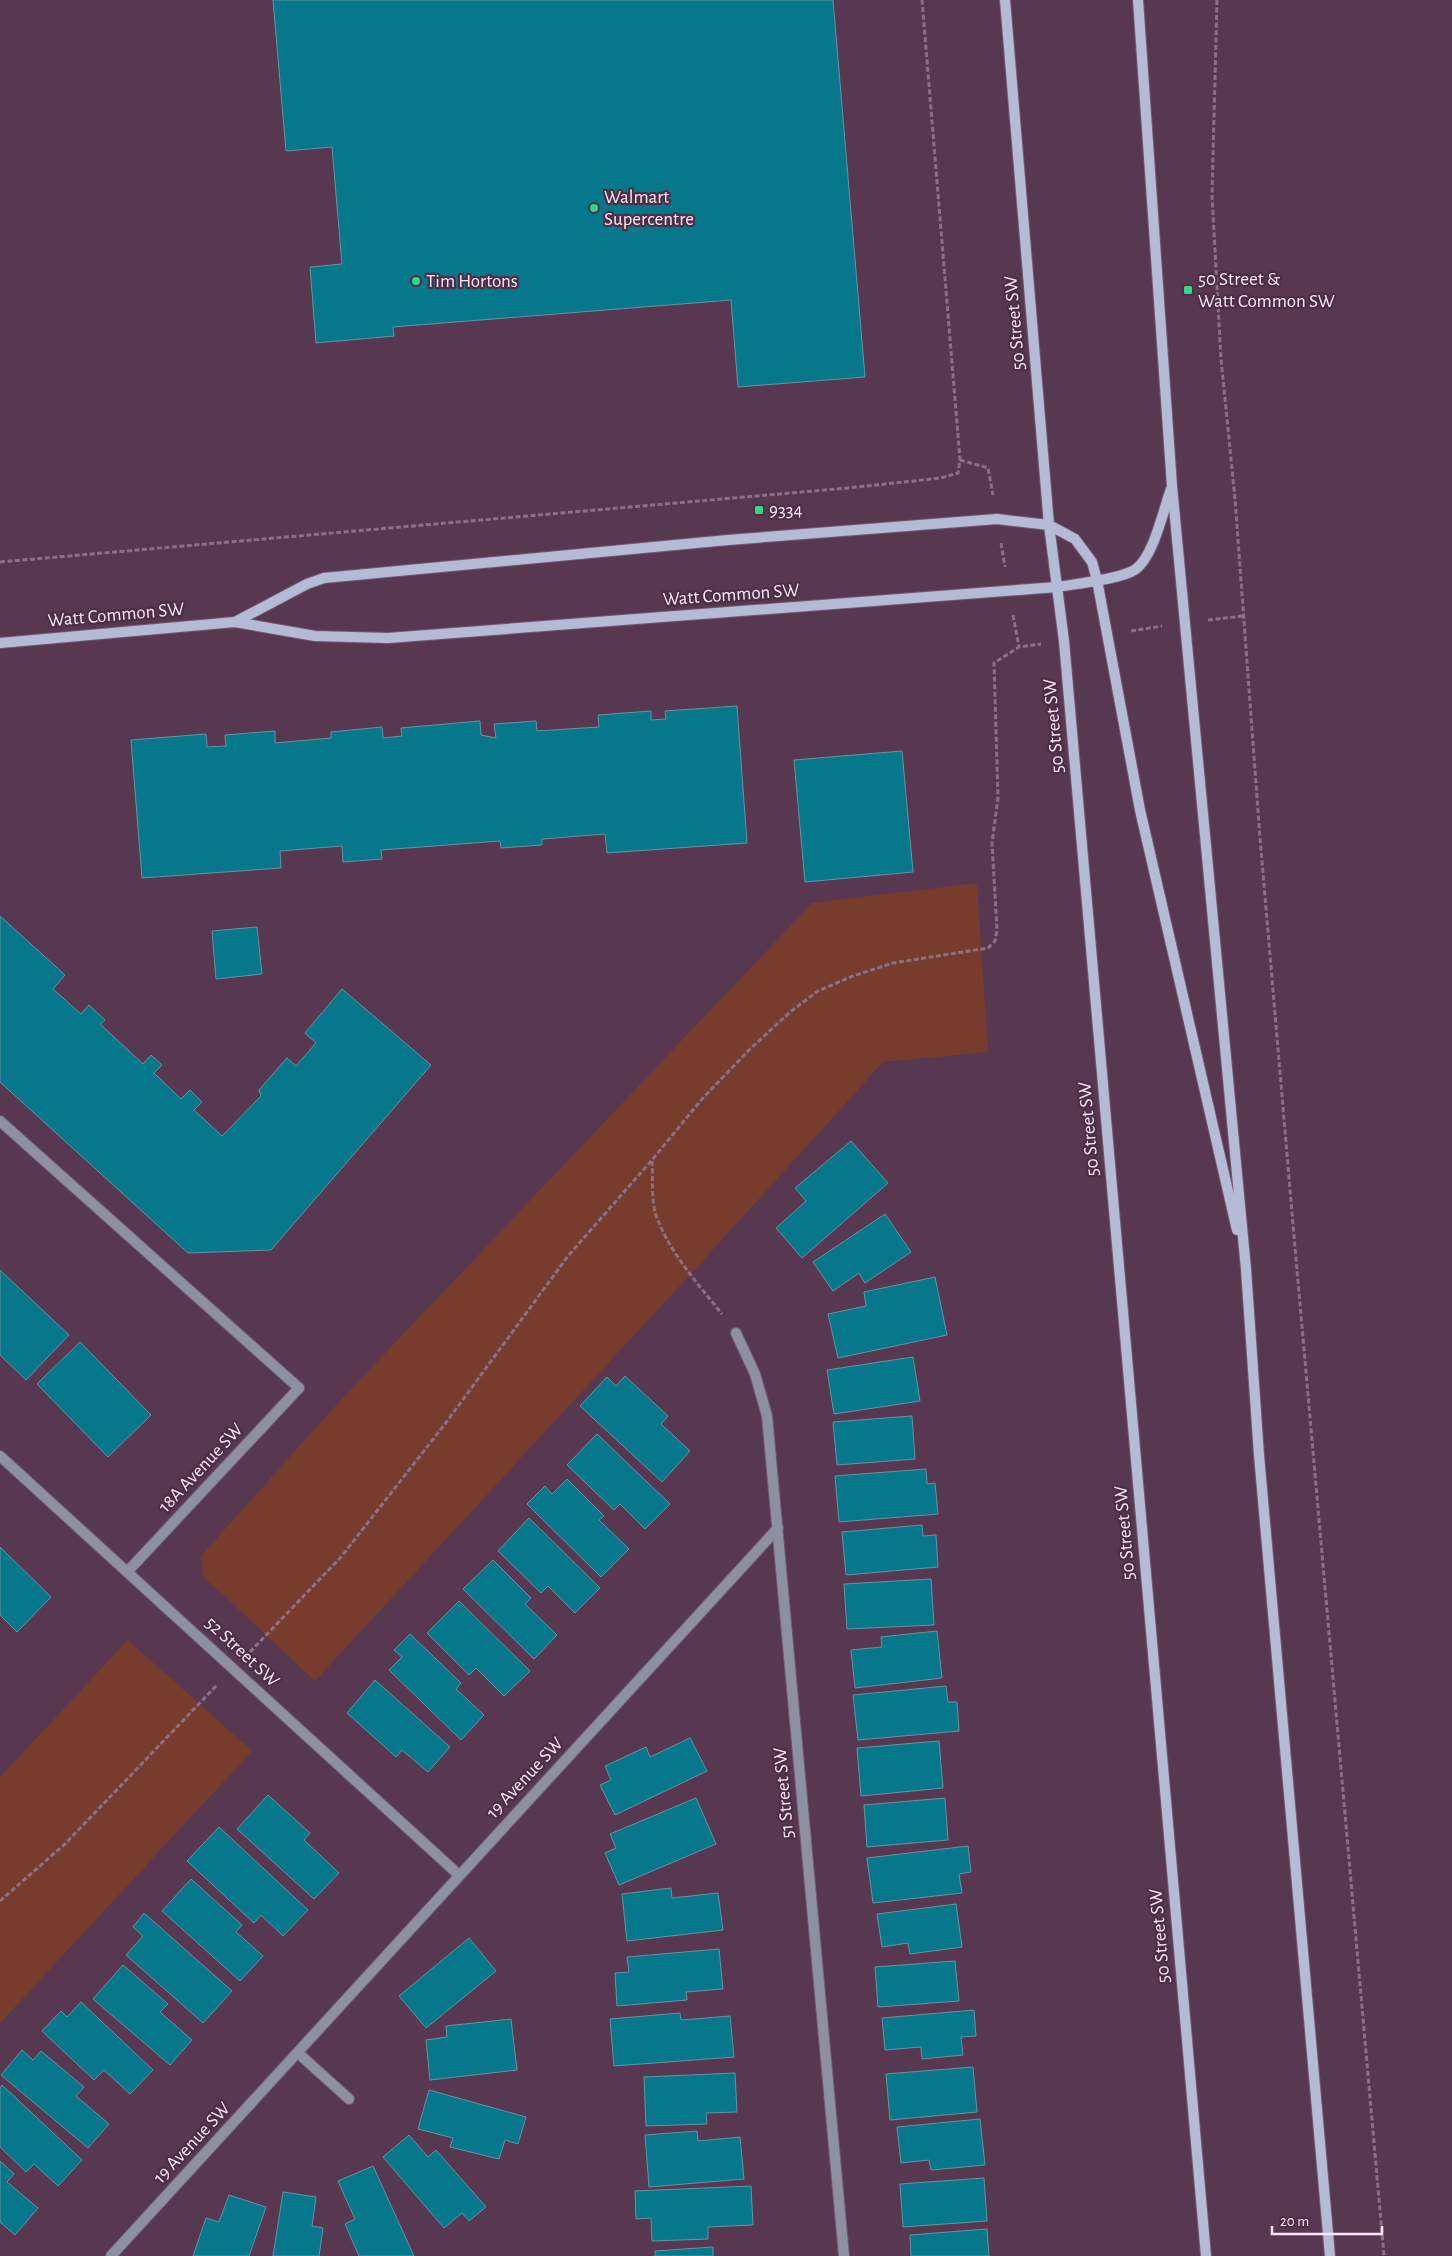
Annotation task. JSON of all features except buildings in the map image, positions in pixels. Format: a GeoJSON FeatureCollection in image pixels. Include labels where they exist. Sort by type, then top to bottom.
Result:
{"type":"FeatureCollection","features":[{"type":"Feature","properties":{"kind":"main road","name":"50 Street SW"},"geometry":{"type":"LineString","coordinates":[[1005,0],[1049,525],[1064,641],[1206,2256]]}},
{"type":"Feature","properties":{"kind":"main road"},"geometry":{"type":"LineString","coordinates":[[1138,0],[1172,486],[1246,1269],[1259,1455],[1330,2256]]}},
{"type":"Feature","properties":{"kind":"main road","name":"Watt Common SW"},"geometry":{"type":"LineString","coordinates":[[0,643],[235,622],[315,636],[388,638],[1057,587],[1098,580],[1135,570],[1148,556],[1172,486]]}},
{"type":"Feature","properties":{"kind":"main road","name":"Watt Common SW"},"geometry":{"type":"LineString","coordinates":[[235,622],[307,584],[324,578],[738,540],[997,519],[1049,525]]}},
{"type":"Feature","properties":{"kind":"main road"},"geometry":{"type":"LineString","coordinates":[[1049,525],[1075,539],[1092,562],[1098,580],[1140,810],[1246,1269]]}},
{"type":"Feature","properties":{"kind":"street","name":"18A Avenue SW"},"geometry":{"type":"LineString","coordinates":[[0,1121],[299,1388],[128,1571]]}},
{"type":"Feature","properties":{"kind":"street","name":"51 Street SW"},"geometry":{"type":"LineString","coordinates":[[736,1332],[755,1374],[767,1416],[844,2256]]}},
{"type":"Feature","properties":{"kind":"street","name":"52 Street SW"},"geometry":{"type":"LineString","coordinates":[[0,1456],[460,1876]]}},
{"type":"Feature","properties":{"kind":"street","name":"19 Avenue SW"},"geometry":{"type":"LineString","coordinates":[[111,2256],[778,1528]]}},
{"type":"Feature","properties":{"kind":"street"},"geometry":{"type":"LineString","coordinates":[[298,2054],[348,2099]]}},
{"type":"Feature","properties":{"kind":"path"},"geometry":{"type":"LineString","coordinates":[[0,562],[848,488],[951,476],[958,473],[960,460],[922,0]]}},
{"type":"Feature","properties":{"kind":"path"},"geometry":{"type":"LineString","coordinates":[[1217,0],[1212,196],[1221,359],[1293,1226],[1384,2256]]}},
{"type":"Feature","properties":{"kind":"path"},"geometry":{"type":"LineString","coordinates":[[255,1647],[341,1557],[445,1424],[568,1256],[652,1160],[702,1099],[749,1050],[790,1012],[818,991],[853,976],[893,963],[954,952],[980,951],[988,948],[994,941],[996,930],[992,843],[998,798],[994,663],[1018,647],[988,468],[960,460]]}},
{"type":"Feature","properties":{"kind":"path"},"geometry":{"type":"LineString","coordinates":[[1210,620],[1243,616]]}},
{"type":"Feature","properties":{"kind":"path"},"geometry":{"type":"LineString","coordinates":[[652,1160],[655,1214],[668,1241],[689,1272],[736,1332]]}},
{"type":"Feature","properties":{"kind":"path"},"geometry":{"type":"LineString","coordinates":[[0,1902],[65,1844],[211,1690]]}},
{"type":"Feature","properties":{"kind":"shaded area"},"geometry":{"type":"Polygon","coordinates":[[[977,883],[988,1052],[883,1062],[709,1254],[315,1681],[203,1576],[201,1556],[338,1403],[812,903],[977,883]]]}},
{"type":"Feature","properties":{"kind":"shaded area"},"geometry":{"type":"Polygon","coordinates":[[[128,1640],[252,1751],[0,2023],[0,1777],[128,1640]]]}},
{"type":"Feature","properties":{"kind":"place","name":"Walmart Supercentre"},"geometry":{"type":"Point","coordinates":[594,208]}},
{"type":"Feature","properties":{"kind":"place","name":"Tim Hortons"},"geometry":{"type":"Point","coordinates":[416,281]}},
{"type":"Feature","properties":{"kind":"place","name":"50 Street & Watt Common SW"},"geometry":{"type":"Point","coordinates":[1188,290]}},
{"type":"Feature","properties":{"kind":"place","name":"9334"},"geometry":{"type":"Point","coordinates":[759,510]}}]}
